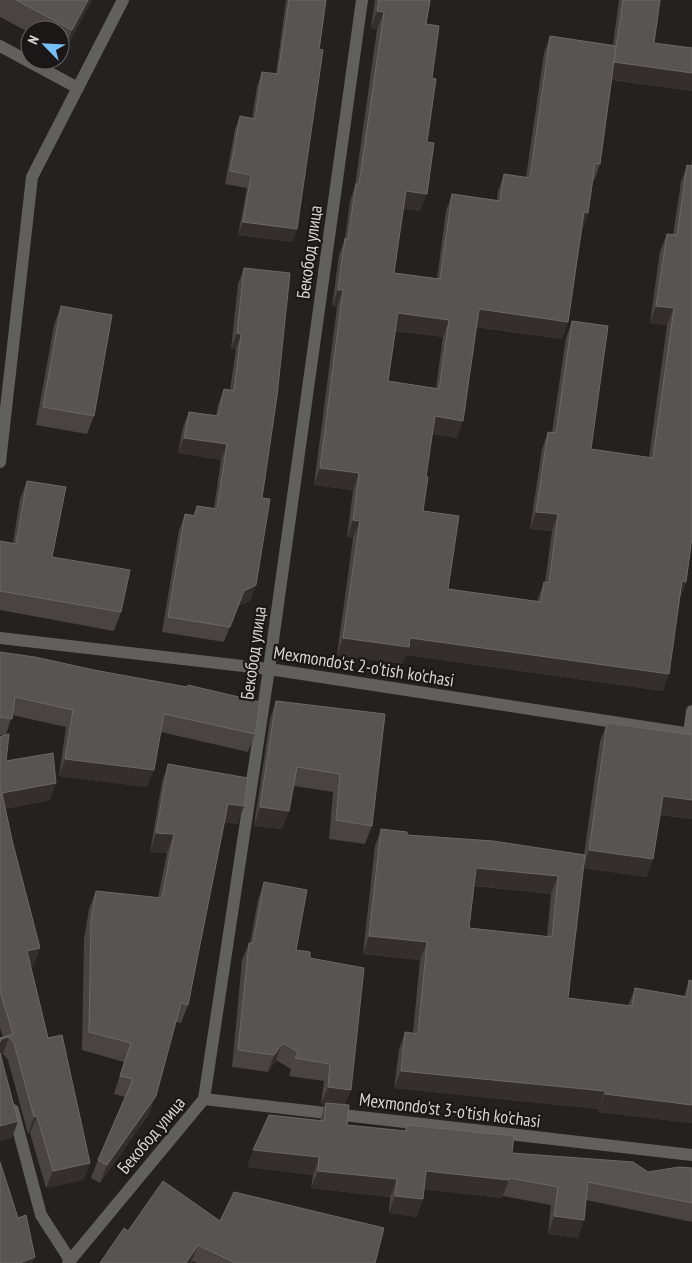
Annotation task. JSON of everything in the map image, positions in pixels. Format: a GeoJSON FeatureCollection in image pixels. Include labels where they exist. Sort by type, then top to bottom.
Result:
{"type":"FeatureCollection","features":[{"type":"Feature","properties":{"kind":"street"},"geometry":{"type":"LineString","coordinates":[[0,462],[32,177],[124,0]]}},
{"type":"Feature","properties":{"kind":"street","name":"Бекобод улица"},"geometry":{"type":"LineString","coordinates":[[69,1261],[204,1099],[269,669],[362,0]]}},
{"type":"Feature","properties":{"kind":"street"},"geometry":{"type":"LineString","coordinates":[[0,46],[78,88]]}},
{"type":"Feature","properties":{"kind":"street","name":"Mexmondo'st 2-o'tish ko'chasi"},"geometry":{"type":"LineString","coordinates":[[0,638],[269,669],[690,734]]}},
{"type":"Feature","properties":{"kind":"street"},"geometry":{"type":"LineString","coordinates":[[690,734],[692,711]]}},
{"type":"Feature","properties":{"kind":"street","name":"Mexmondo'st 3-o'tish ko'chasi"},"geometry":{"type":"LineString","coordinates":[[204,1099],[692,1155]]}},
{"type":"Feature","properties":{"kind":"street"},"geometry":{"type":"LineString","coordinates":[[10,1100],[41,1214],[69,1261]]}},
{"type":"Feature","properties":{"kind":"building"},"geometry":{"type":"Polygon","coordinates":[[[16,0],[88,0],[72,30],[70,29],[70,20],[53,20],[16,0]]]}},
{"type":"Feature","properties":{"kind":"building"},"geometry":{"type":"Polygon","coordinates":[[[289,0],[326,0],[319,49],[323,50],[297,229],[243,222],[251,175],[230,171],[240,116],[255,119],[262,72],[278,74],[289,0]]]}},
{"type":"Feature","properties":{"kind":"building"},"geometry":{"type":"Polygon","coordinates":[[[379,0],[430,0],[426,24],[439,26],[432,78],[436,79],[427,142],[434,143],[427,194],[406,191],[394,273],[440,279],[452,194],[500,201],[504,174],[530,178],[550,36],[616,46],[600,164],[595,163],[588,213],[584,212],[568,322],[479,309],[463,421],[435,416],[423,511],[459,516],[448,589],[541,602],[544,582],[549,583],[558,514],[536,512],[548,432],[556,433],[572,321],[608,326],[591,449],[653,458],[674,308],[656,306],[667,234],[677,235],[687,165],[692,166],[692,537],[686,582],[682,581],[669,674],[410,638],[409,647],[343,638],[360,521],[353,520],[359,473],[320,468],[343,290],[338,290],[345,238],[348,239],[356,184],[359,184],[384,12],[377,11],[379,0]],[[398,313],[388,381],[439,389],[449,320],[398,313]]]}},
{"type":"Feature","properties":{"kind":"building"},"geometry":{"type":"Polygon","coordinates":[[[623,0],[660,0],[654,43],[692,48],[692,73],[614,62],[623,0]]]}},
{"type":"Feature","properties":{"kind":"building"},"geometry":{"type":"Polygon","coordinates":[[[244,268],[290,273],[277,396],[262,498],[270,499],[256,585],[244,591],[230,627],[168,617],[185,514],[195,516],[197,506],[217,509],[227,444],[184,438],[189,412],[218,416],[224,389],[234,391],[241,334],[237,333],[244,268]]]}},
{"type":"Feature","properties":{"kind":"building"},"geometry":{"type":"Polygon","coordinates":[[[61,306],[112,315],[94,416],[43,407],[61,306]]]}},
{"type":"Feature","properties":{"kind":"building"},"geometry":{"type":"Polygon","coordinates":[[[27,481],[66,487],[52,557],[130,570],[121,612],[0,591],[0,541],[16,544],[27,481]]]}},
{"type":"Feature","properties":{"kind":"building"},"geometry":{"type":"Polygon","coordinates":[[[0,652],[35,657],[187,687],[188,685],[260,702],[255,734],[164,714],[154,770],[65,759],[73,710],[15,697],[12,719],[0,717],[0,652]]]}},
{"type":"Feature","properties":{"kind":"building"},"geometry":{"type":"Polygon","coordinates":[[[276,701],[385,714],[372,826],[336,820],[340,774],[297,767],[289,811],[260,807],[276,701]]]}},
{"type":"Feature","properties":{"kind":"building"},"geometry":{"type":"Polygon","coordinates":[[[607,723],[692,735],[692,800],[663,796],[653,859],[589,850],[607,723]]]}},
{"type":"Feature","properties":{"kind":"building"},"geometry":{"type":"Polygon","coordinates":[[[9,734],[6,761],[53,753],[56,783],[2,793],[40,948],[27,951],[48,1038],[62,1035],[90,1163],[53,1171],[37,1116],[34,1117],[14,1043],[9,1037],[1,1039],[0,1042],[0,1038],[13,1034],[0,991],[0,737],[9,734]]]}},
{"type":"Feature","properties":{"kind":"building"},"geometry":{"type":"Polygon","coordinates":[[[168,764],[248,778],[244,806],[228,804],[188,1005],[181,1003],[156,1096],[107,1165],[98,1160],[133,1079],[120,1076],[131,1043],[89,1032],[91,920],[96,891],[162,898],[174,834],[156,833],[168,764]]]}},
{"type":"Feature","properties":{"kind":"building"},"geometry":{"type":"Polygon","coordinates":[[[381,829],[407,832],[407,835],[493,841],[585,855],[568,998],[632,1006],[635,988],[687,997],[689,980],[692,981],[692,1105],[605,1094],[605,1091],[401,1071],[405,1032],[418,1034],[427,942],[369,936],[381,829]],[[476,868],[469,928],[552,937],[558,876],[476,868]]]}},
{"type":"Feature","properties":{"kind":"building"},"geometry":{"type":"Polygon","coordinates":[[[264,882],[307,890],[296,950],[310,952],[310,958],[364,968],[351,1090],[328,1087],[330,1064],[295,1058],[298,1052],[283,1043],[274,1055],[238,1050],[249,943],[253,943],[264,882]]]}},
{"type":"Feature","properties":{"kind":"building"},"geometry":{"type":"Polygon","coordinates":[[[0,1053],[18,1121],[0,1126],[0,1053]]]}},
{"type":"Feature","properties":{"kind":"building"},"geometry":{"type":"Polygon","coordinates":[[[326,1103],[349,1105],[347,1125],[406,1131],[407,1125],[514,1136],[512,1153],[633,1162],[648,1172],[679,1167],[692,1168],[692,1203],[588,1182],[584,1220],[554,1216],[558,1187],[509,1178],[509,1180],[426,1171],[423,1199],[395,1196],[397,1179],[318,1171],[319,1157],[253,1150],[269,1115],[324,1121],[326,1103]]]}},
{"type":"Feature","properties":{"kind":"building"},"geometry":{"type":"Polygon","coordinates":[[[0,1162],[18,1218],[26,1215],[35,1257],[20,1263],[0,1263],[0,1162]]]}},
{"type":"Feature","properties":{"kind":"building"},"geometry":{"type":"Polygon","coordinates":[[[163,1181],[220,1221],[234,1192],[384,1228],[375,1263],[235,1263],[198,1245],[186,1263],[100,1263],[124,1228],[128,1231],[163,1181]]]}}]}
